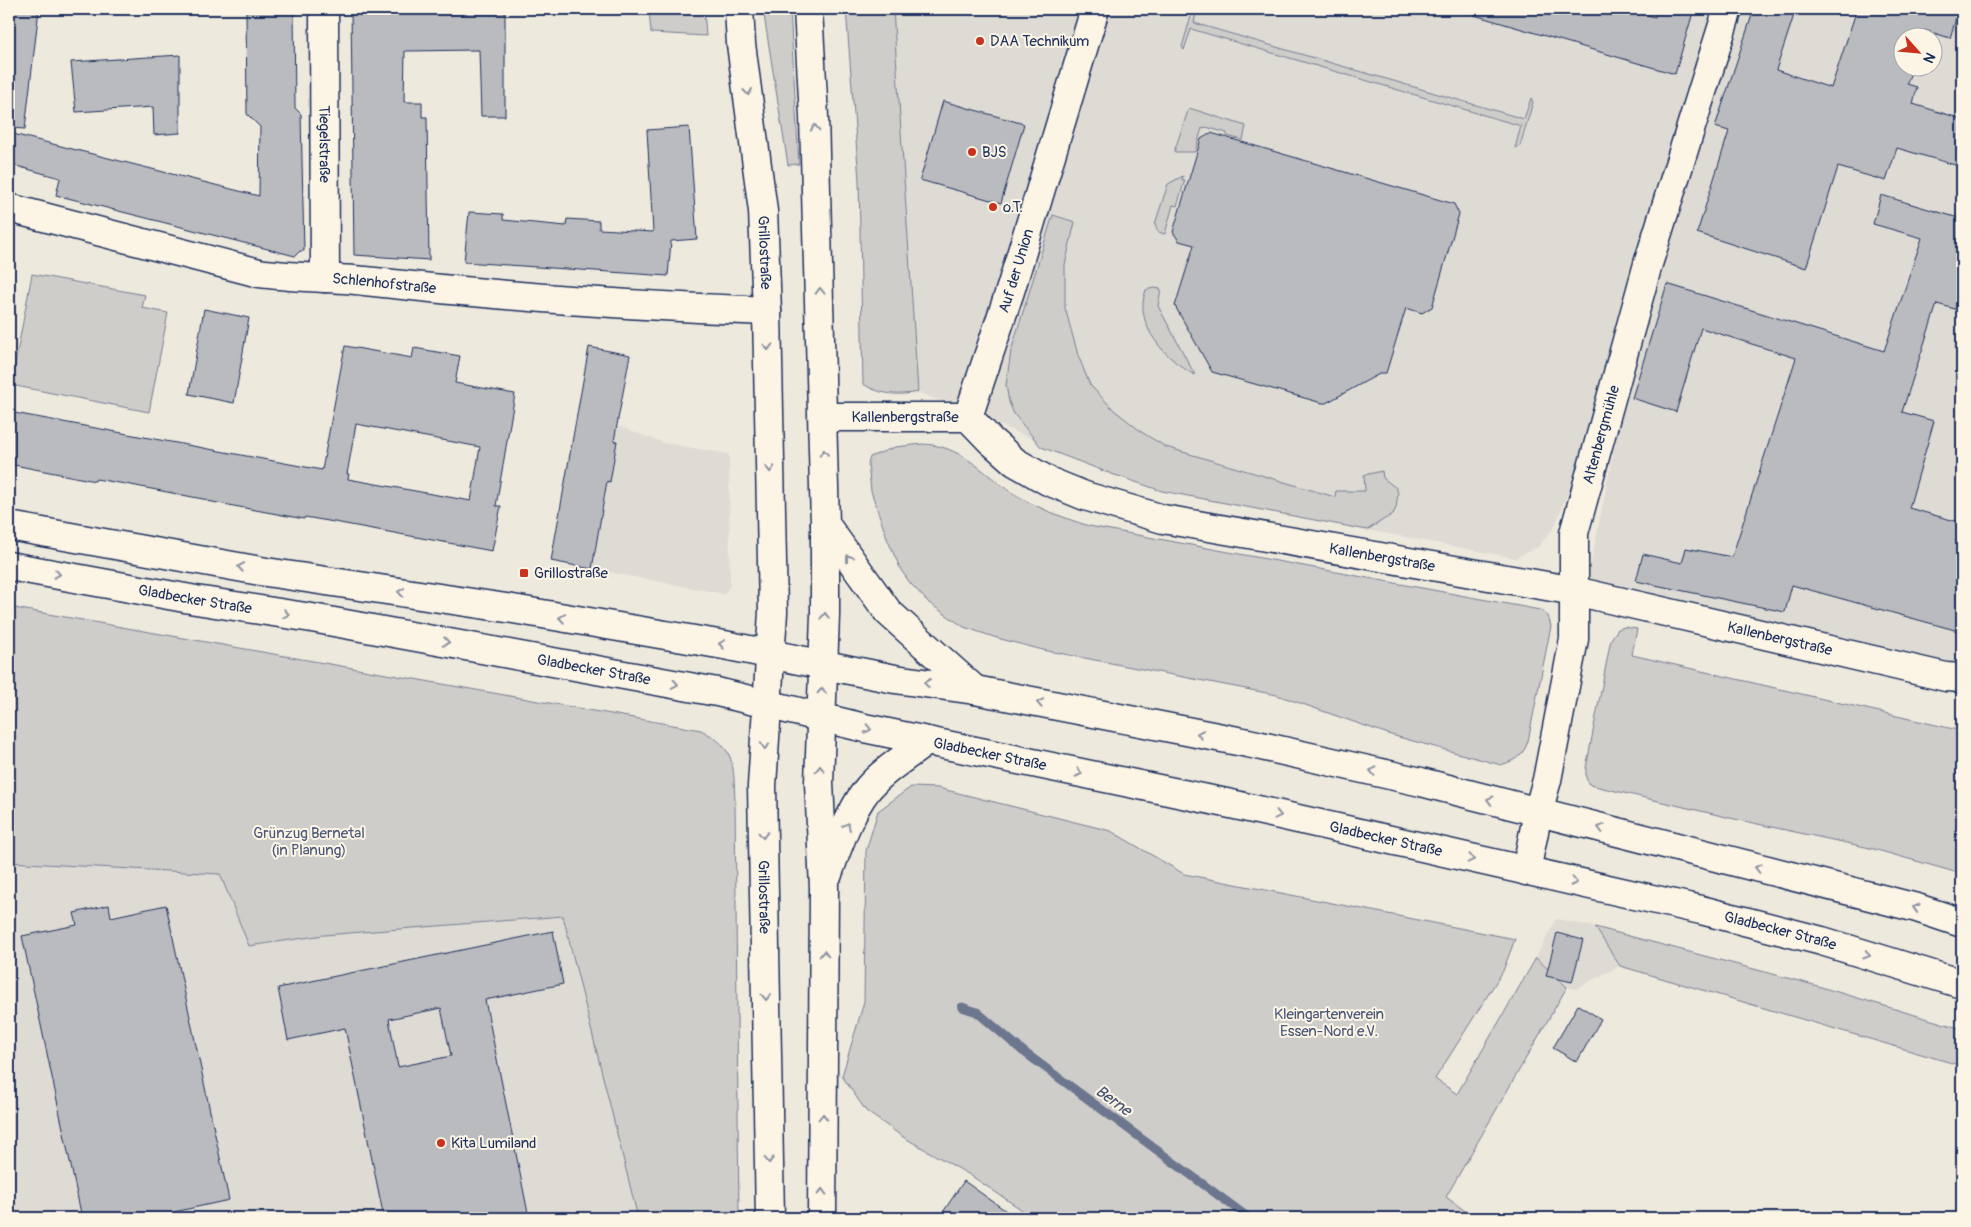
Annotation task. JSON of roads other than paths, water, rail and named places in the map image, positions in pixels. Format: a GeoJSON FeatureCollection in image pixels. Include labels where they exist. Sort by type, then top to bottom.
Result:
{"type":"FeatureCollection","features":[{"type":"Feature","properties":{"kind":"main road","name":"Tiegelstraße"},"geometry":{"type":"LineString","coordinates":[[324,9],[325,278]]}},
{"type":"Feature","properties":{"kind":"main road","name":"Grillostraße"},"geometry":{"type":"LineString","coordinates":[[739,9],[763,211],[767,311],[773,612],[762,786],[770,1218]]}},
{"type":"Feature","properties":{"kind":"main road"},"geometry":{"type":"LineString","coordinates":[[808,9],[814,117],[823,417],[825,615],[819,783],[824,888],[822,1218]]}},
{"type":"Feature","properties":{"kind":"main road","name":"Auf der Union"},"geometry":{"type":"LineString","coordinates":[[968,417],[1011,288],[1095,9]]}},
{"type":"Feature","properties":{"kind":"main road","name":"Altenbergmühle"},"geometry":{"type":"LineString","coordinates":[[1526,872],[1538,812],[1547,780],[1574,639],[1574,533],[1648,264],[1728,9]]}},
{"type":"Feature","properties":{"kind":"main road","name":"Schlenhofstraße"},"geometry":{"type":"LineString","coordinates":[[9,208],[259,273],[284,277],[325,278],[559,298],[767,311]]}},
{"type":"Feature","properties":{"kind":"main road","name":"Kallenbergstraße"},"geometry":{"type":"LineString","coordinates":[[823,417],[968,417],[1015,462],[1048,482],[1085,496],[1163,519],[1575,592],[1946,677],[1962,678]]}},
{"type":"Feature","properties":{"kind":"main road"},"geometry":{"type":"LineString","coordinates":[[824,524],[888,612],[975,690]]}},
{"type":"Feature","properties":{"kind":"main road"},"geometry":{"type":"LineString","coordinates":[[9,526],[266,572],[513,609],[770,654],[895,679],[975,690],[1248,743],[1421,782],[1917,908],[1962,923]]}},
{"type":"Feature","properties":{"kind":"main road","name":"Gladbecker Straße"},"geometry":{"type":"LineString","coordinates":[[9,566],[312,618],[699,689],[927,741],[1155,790],[1231,804],[1701,910],[1822,941],[1962,984]]}},
{"type":"Feature","properties":{"kind":"main road"},"geometry":{"type":"LineString","coordinates":[[824,888],[840,840],[862,795],[874,782],[927,741]]}},
{"type":"Feature","properties":{"kind":"waterway","name":"Berne"},"geometry":{"type":"LineString","coordinates":[[962,1007],[977,1012],[1024,1052],[1249,1218]]}},
{"type":"Feature","properties":{"kind":"place","name":"DAA Technikum"},"geometry":{"type":"Point","coordinates":[980,41]}},
{"type":"Feature","properties":{"kind":"place","name":"BJS"},"geometry":{"type":"Point","coordinates":[972,152]}},
{"type":"Feature","properties":{"kind":"place","name":"o.T."},"geometry":{"type":"Point","coordinates":[993,207]}},
{"type":"Feature","properties":{"kind":"place","name":"Grillostraße"},"geometry":{"type":"Point","coordinates":[524,573]}},
{"type":"Feature","properties":{"kind":"place","name":"Kita Lumiland"},"geometry":{"type":"Point","coordinates":[441,1143]}},
{"type":"Feature","properties":{"kind":"park label","name":"Grünzug Bernetal (in Planung)"},"geometry":{"type":"Point","coordinates":[309,842]}},
{"type":"Feature","properties":{"kind":"park label","name":"Kleingartenverein Essen-Nord e.V."},"geometry":{"type":"Point","coordinates":[1329,1022]}}]}
